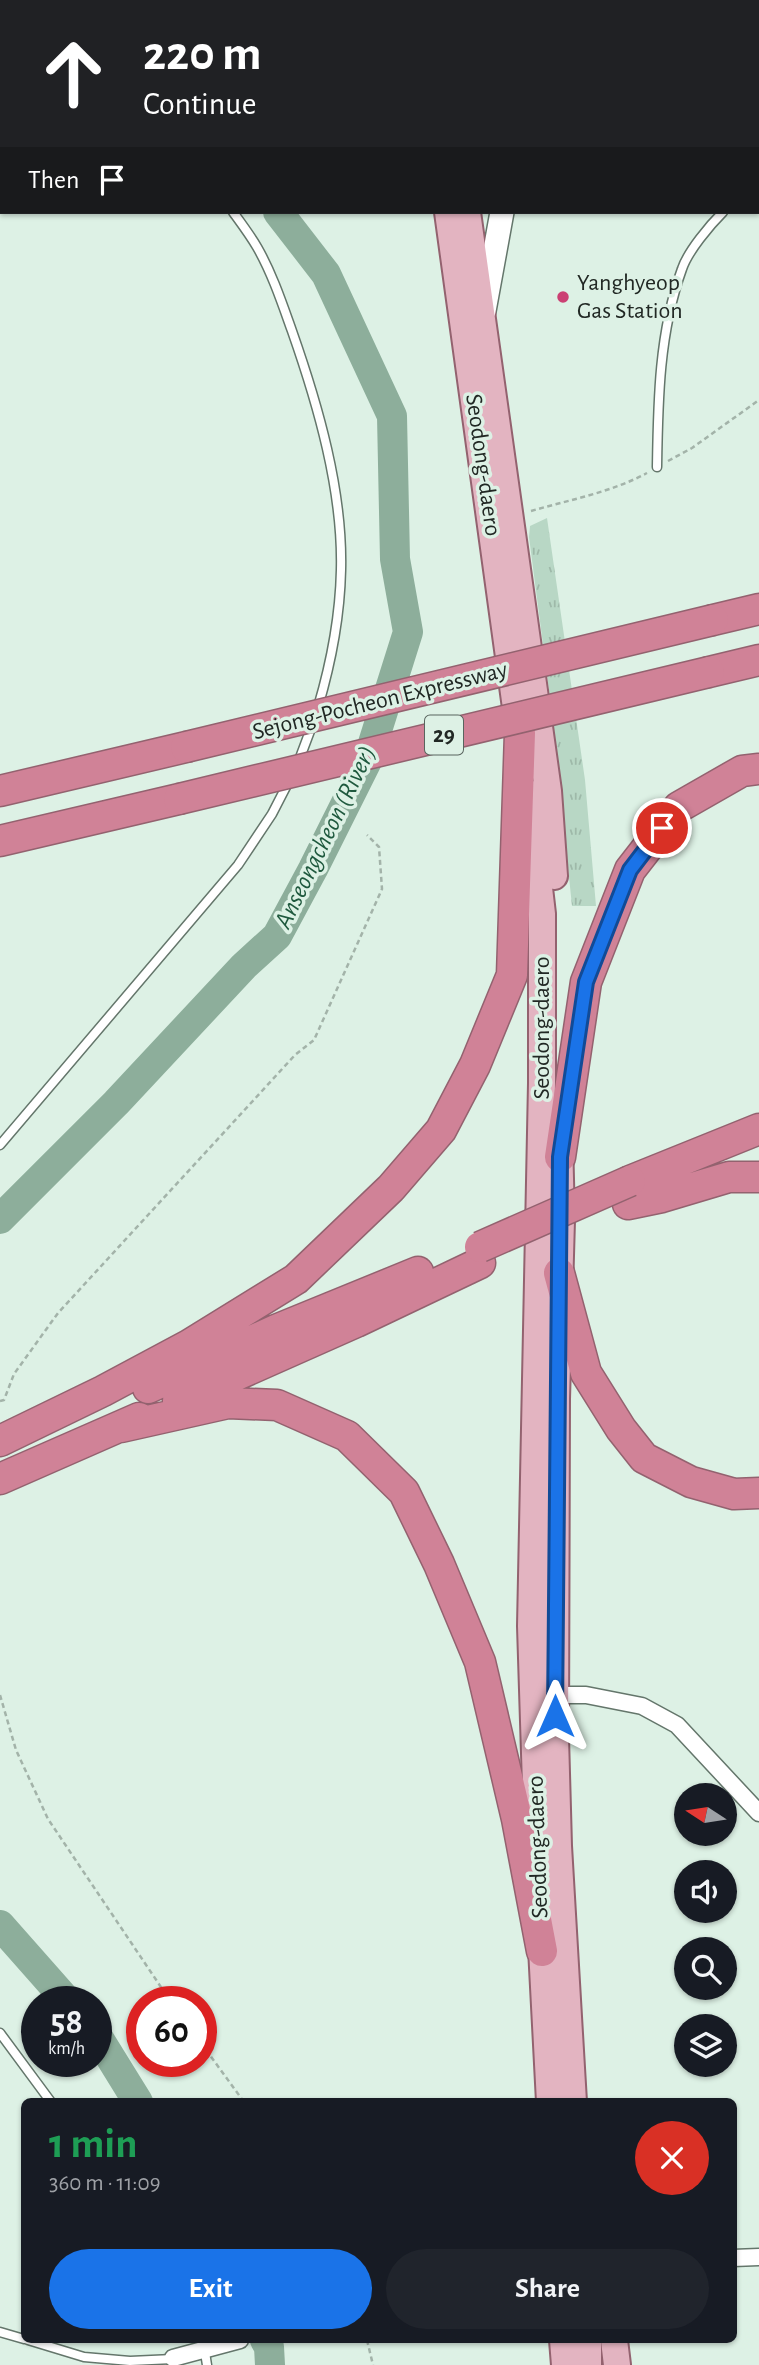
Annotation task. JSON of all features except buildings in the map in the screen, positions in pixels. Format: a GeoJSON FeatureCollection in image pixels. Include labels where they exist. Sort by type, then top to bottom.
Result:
{"type":"FeatureCollection","features":[{"type":"Feature","properties":{"kind":"highway","name":"Sejong-Pocheon Expressway"},"geometry":{"type":"LineString","coordinates":[[0,791],[759,609]]}},
{"type":"Feature","properties":{"kind":"highway","name":"Sejong-Pocheon Expressway"},"geometry":{"type":"LineString","coordinates":[[0,841],[759,660]]}},
{"type":"Feature","properties":{"kind":"highway"},"geometry":{"type":"LineString","coordinates":[[0,1479],[34,1443],[103,1391],[189,1345],[296,1279],[391,1188],[441,1130],[475,1065],[512,975],[520,733]]}},
{"type":"Feature","properties":{"kind":"highway"},"geometry":{"type":"LineString","coordinates":[[560,1157],[586,982],[630,870],[679,807],[742,771],[759,769]]}},
{"type":"Feature","properties":{"kind":"highway"},"geometry":{"type":"LineString","coordinates":[[0,1454],[34,1443],[276,1330],[480,1255],[629,1192],[759,1129]]}},
{"type":"Feature","properties":{"kind":"highway"},"geometry":{"type":"LineString","coordinates":[[629,1192],[662,1197],[729,1177],[759,1177]]}},
{"type":"Feature","properties":{"kind":"highway"},"geometry":{"type":"LineString","coordinates":[[121,1427],[356,1322],[480,1255]]}},
{"type":"Feature","properties":{"kind":"highway"},"geometry":{"type":"LineString","coordinates":[[559,1273],[586,1373],[621,1429],[645,1458],[691,1482],[734,1494],[759,1493]]}},
{"type":"Feature","properties":{"kind":"highway"},"geometry":{"type":"LineString","coordinates":[[0,1441],[34,1443],[228,1403],[277,1405],[347,1436],[404,1492],[439,1564],[480,1662],[517,1819],[542,1951]]}},
{"type":"Feature","properties":{"kind":"main road","name":"Seodong-daero"},"geometry":{"type":"LineString","coordinates":[[448,214],[520,733],[542,914],[542,1083],[531,1626],[544,1695],[558,1846],[573,2098]]}},
{"type":"Feature","properties":{"kind":"main road","name":"Seodong-daero"},"geometry":{"type":"LineString","coordinates":[[467,214],[549,805],[556,929],[559,1273],[544,1695],[542,1951],[550,2098]]}},
{"type":"Feature","properties":{"kind":"main road"},"geometry":{"type":"LineString","coordinates":[[563,2343],[565,2365]]}},
{"type":"Feature","properties":{"kind":"main road"},"geometry":{"type":"LineString","coordinates":[[587,2343],[588,2365]]}},
{"type":"Feature","properties":{"kind":"main road"},"geometry":{"type":"LineString","coordinates":[[614,2343],[617,2365]]}},
{"type":"Feature","properties":{"kind":"street"},"geometry":{"type":"LineString","coordinates":[[483,318],[502,214]]}},
{"type":"Feature","properties":{"kind":"street"},"geometry":{"type":"LineString","coordinates":[[544,1695],[586,1695],[642,1706],[677,1725],[759,1812]]}},
{"type":"Feature","properties":{"kind":"street"},"geometry":{"type":"LineString","coordinates":[[737,2258],[759,2257]]}},
{"type":"Feature","properties":{"kind":"street"},"geometry":{"type":"LineString","coordinates":[[172,2362],[208,2344]]}},
{"type":"Feature","properties":{"kind":"lane"},"geometry":{"type":"LineString","coordinates":[[0,1145],[238,865],[272,814],[296,767],[311,732],[325,684],[341,571],[340,536],[321,423],[306,370],[278,292],[257,247],[234,214]]}},
{"type":"Feature","properties":{"kind":"lane"},"geometry":{"type":"LineString","coordinates":[[657,467],[658,393],[666,327],[682,266],[712,222],[721,214]]}},
{"type":"Feature","properties":{"kind":"lane"},"geometry":{"type":"LineString","coordinates":[[0,2033],[48,2098]]}},
{"type":"Feature","properties":{"kind":"lane"},"geometry":{"type":"LineString","coordinates":[[0,2332],[21,2338]]}},
{"type":"Feature","properties":{"kind":"lane"},"geometry":{"type":"LineString","coordinates":[[39,2343],[84,2357],[172,2362]]}},
{"type":"Feature","properties":{"kind":"lane"},"geometry":{"type":"LineString","coordinates":[[207,2365],[208,2344]]}},
{"type":"Feature","properties":{"kind":"path"},"geometry":{"type":"LineString","coordinates":[[511,517],[621,485],[692,448],[759,400]]}},
{"type":"Feature","properties":{"kind":"path"},"geometry":{"type":"LineString","coordinates":[[0,1401],[4,1400],[14,1374],[58,1313],[286,1065],[314,1040],[382,888],[379,846],[368,835]]}},
{"type":"Feature","properties":{"kind":"path"},"geometry":{"type":"LineString","coordinates":[[0,1695],[16,1750],[48,1819],[160,1986]]}},
{"type":"Feature","properties":{"kind":"path"},"geometry":{"type":"LineString","coordinates":[[217,2065],[241,2098]]}},
{"type":"Feature","properties":{"kind":"path"},"geometry":{"type":"LineString","coordinates":[[368,2343],[373,2365]]}},
{"type":"Feature","properties":{"kind":"green space"},"geometry":{"type":"Polygon","coordinates":[[[547,518],[585,780],[596,906],[572,906],[553,721],[529,537],[530,526],[547,518]]]}},
{"type":"Feature","properties":{"kind":"waterway","name":"Anseongcheon (River)"},"geometry":{"type":"LineString","coordinates":[[0,1219],[116,1103],[244,966],[277,936],[368,759],[408,632],[395,559],[392,416],[326,274],[280,214]]}},
{"type":"Feature","properties":{"kind":"waterway","name":"Anseongcheon (River)"},"geometry":{"type":"LineString","coordinates":[[0,1925],[54,1986]]}},
{"type":"Feature","properties":{"kind":"waterway","name":"Anseongcheon (River)"},"geometry":{"type":"LineString","coordinates":[[112,2060],[136,2098]]}},
{"type":"Feature","properties":{"kind":"waterway","name":"Anseongcheon (River)"},"geometry":{"type":"LineString","coordinates":[[267,2343],[270,2365]]}},
{"type":"Feature","properties":{"kind":"place","name":"Yanghyeop Gas Station"},"geometry":{"type":"Point","coordinates":[563,297]}},
{"type":"Feature","properties":{"kind":"route"},"geometry":{"type":"LineString","coordinates":[[555,1716],[560,1157],[586,982],[630,870],[662,828]]}}]}
